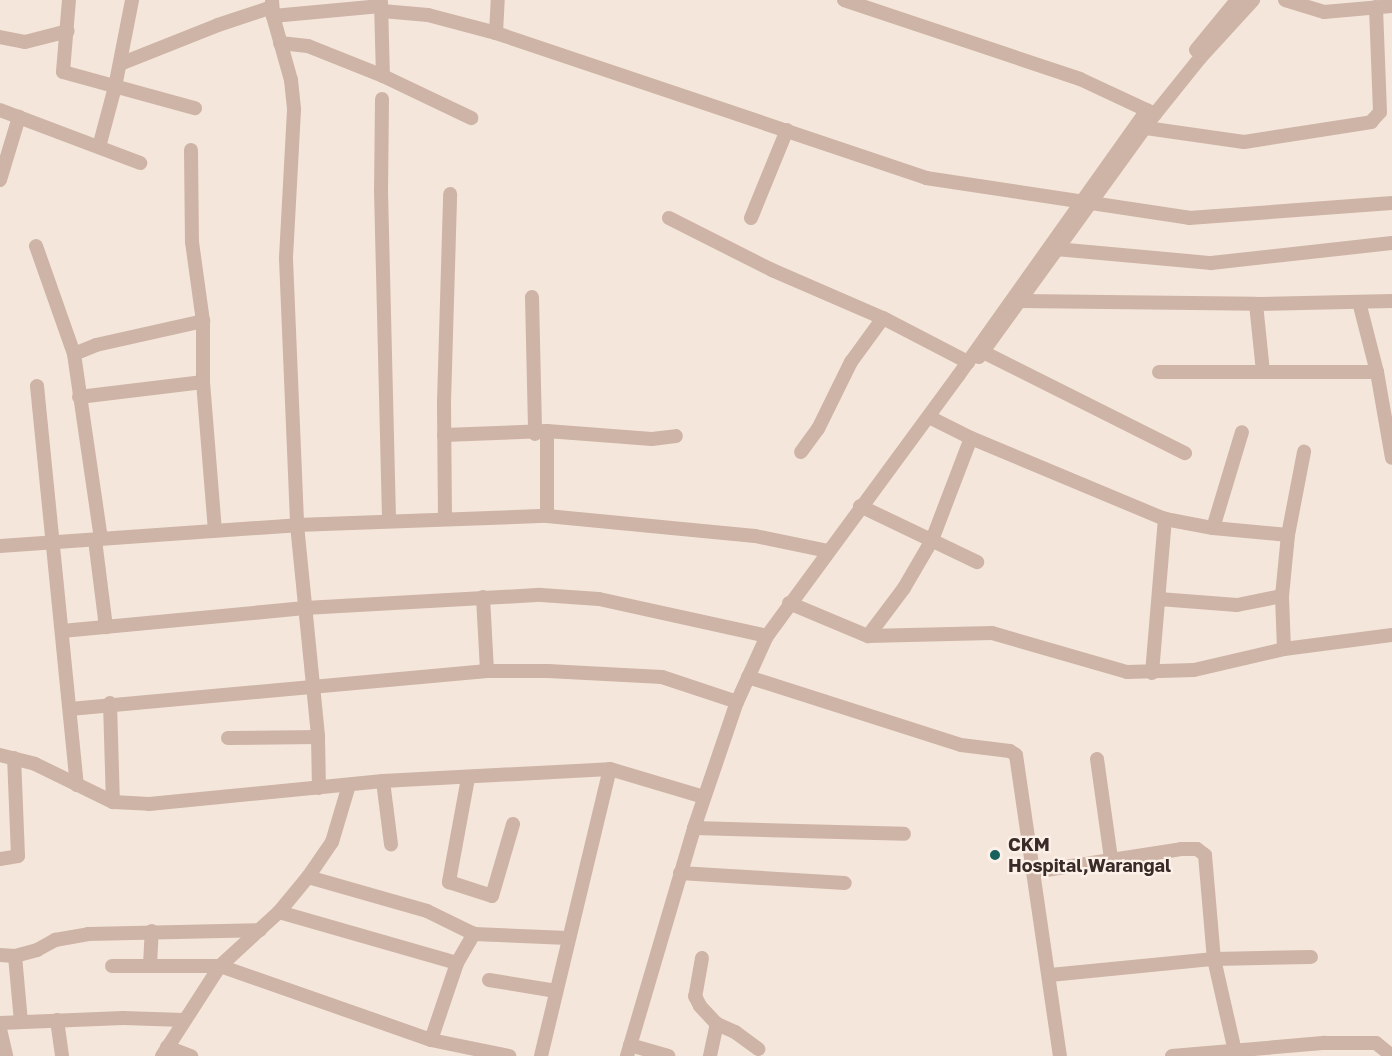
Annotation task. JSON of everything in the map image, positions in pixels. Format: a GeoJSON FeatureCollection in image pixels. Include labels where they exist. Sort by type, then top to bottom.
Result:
{"type":"FeatureCollection","features":[{"type":"Feature","properties":{"kind":"street"},"geometry":{"type":"LineString","coordinates":[[69,0],[63,72],[195,108]]}},
{"type":"Feature","properties":{"kind":"street"},"geometry":{"type":"LineString","coordinates":[[99,147],[115,87],[132,0]]}},
{"type":"Feature","properties":{"kind":"street"},"geometry":{"type":"LineString","coordinates":[[496,33],[498,0]]}},
{"type":"Feature","properties":{"kind":"street"},"geometry":{"type":"LineString","coordinates":[[844,0],[878,5],[1080,79],[1155,114]]}},
{"type":"Feature","properties":{"kind":"street"},"geometry":{"type":"LineString","coordinates":[[668,1056],[628,1051],[704,797],[737,702],[767,636],[860,506],[929,417],[1132,127],[1238,0]]}},
{"type":"Feature","properties":{"kind":"street"},"geometry":{"type":"LineString","coordinates":[[946,392],[961,385],[1056,249],[1155,114],[1200,58],[1253,0]]}},
{"type":"Feature","properties":{"kind":"street"},"geometry":{"type":"LineString","coordinates":[[1285,0],[1324,12],[1392,6]]}},
{"type":"Feature","properties":{"kind":"street"},"geometry":{"type":"LineString","coordinates":[[120,64],[218,25],[272,8],[381,6],[428,15],[496,33],[926,178],[1189,218],[1392,203]]}},
{"type":"Feature","properties":{"kind":"street"},"geometry":{"type":"LineString","coordinates":[[381,6],[383,76]]}},
{"type":"Feature","properties":{"kind":"street"},"geometry":{"type":"LineString","coordinates":[[1146,128],[1244,142],[1371,122],[1380,111],[1376,7]]}},
{"type":"Feature","properties":{"kind":"street"},"geometry":{"type":"LineString","coordinates":[[272,8],[291,80],[294,110],[286,259],[297,525],[318,737],[318,788]]}},
{"type":"Feature","properties":{"kind":"street"},"geometry":{"type":"LineString","coordinates":[[0,37],[25,42],[68,31]]}},
{"type":"Feature","properties":{"kind":"street"},"geometry":{"type":"LineString","coordinates":[[282,49],[308,46],[383,76],[471,118]]}},
{"type":"Feature","properties":{"kind":"street"},"geometry":{"type":"LineString","coordinates":[[382,99],[381,191],[389,520]]}},
{"type":"Feature","properties":{"kind":"street"},"geometry":{"type":"LineString","coordinates":[[0,110],[140,163]]}},
{"type":"Feature","properties":{"kind":"street"},"geometry":{"type":"LineString","coordinates":[[0,180],[19,117]]}},
{"type":"Feature","properties":{"kind":"street"},"geometry":{"type":"LineString","coordinates":[[751,218],[787,130]]}},
{"type":"Feature","properties":{"kind":"street"},"geometry":{"type":"LineString","coordinates":[[191,150],[192,242],[203,321],[203,382],[215,531]]}},
{"type":"Feature","properties":{"kind":"street"},"geometry":{"type":"LineString","coordinates":[[445,519],[444,435],[450,194]]}},
{"type":"Feature","properties":{"kind":"street"},"geometry":{"type":"LineString","coordinates":[[669,218],[772,270],[883,318],[968,362]]}},
{"type":"Feature","properties":{"kind":"street"},"geometry":{"type":"LineString","coordinates":[[1056,249],[1211,263],[1392,243]]}},
{"type":"Feature","properties":{"kind":"street"},"geometry":{"type":"LineString","coordinates":[[36,246],[75,354],[98,539],[106,627]]}},
{"type":"Feature","properties":{"kind":"street"},"geometry":{"type":"LineString","coordinates":[[532,297],[547,516]]}},
{"type":"Feature","properties":{"kind":"street"},"geometry":{"type":"LineString","coordinates":[[1021,301],[1256,304],[1392,301]]}},
{"type":"Feature","properties":{"kind":"street"},"geometry":{"type":"LineString","coordinates":[[1359,302],[1377,372],[1392,458]]}},
{"type":"Feature","properties":{"kind":"street"},"geometry":{"type":"LineString","coordinates":[[1256,304],[1263,372]]}},
{"type":"Feature","properties":{"kind":"street"},"geometry":{"type":"LineString","coordinates":[[801,452],[818,429],[851,362],[883,318]]}},
{"type":"Feature","properties":{"kind":"street"},"geometry":{"type":"LineString","coordinates":[[75,354],[96,345],[203,321]]}},
{"type":"Feature","properties":{"kind":"street"},"geometry":{"type":"LineString","coordinates":[[983,352],[1185,453]]}},
{"type":"Feature","properties":{"kind":"street"},"geometry":{"type":"LineString","coordinates":[[1159,372],[1377,372]]}},
{"type":"Feature","properties":{"kind":"street"},"geometry":{"type":"LineString","coordinates":[[79,398],[203,382]]}},
{"type":"Feature","properties":{"kind":"street"},"geometry":{"type":"LineString","coordinates":[[37,386],[77,785]]}},
{"type":"Feature","properties":{"kind":"street"},"geometry":{"type":"LineString","coordinates":[[929,417],[971,438],[1165,519],[1213,528],[1288,535]]}},
{"type":"Feature","properties":{"kind":"street"},"geometry":{"type":"LineString","coordinates":[[1213,528],[1242,432]]}},
{"type":"Feature","properties":{"kind":"street"},"geometry":{"type":"LineString","coordinates":[[444,435],[541,433],[652,439],[676,436]]}},
{"type":"Feature","properties":{"kind":"street"},"geometry":{"type":"LineString","coordinates":[[868,636],[904,588],[932,540],[971,438]]}},
{"type":"Feature","properties":{"kind":"street"},"geometry":{"type":"LineString","coordinates":[[1284,649],[1282,596],[1288,535],[1304,452]]}},
{"type":"Feature","properties":{"kind":"street"},"geometry":{"type":"LineString","coordinates":[[860,506],[977,562]]}},
{"type":"Feature","properties":{"kind":"street"},"geometry":{"type":"LineString","coordinates":[[0,546],[297,525],[547,516],[755,536],[828,551]]}},
{"type":"Feature","properties":{"kind":"street"},"geometry":{"type":"LineString","coordinates":[[1152,673],[1165,519]]}},
{"type":"Feature","properties":{"kind":"street"},"geometry":{"type":"LineString","coordinates":[[62,631],[306,608],[541,595],[599,599],[767,636]]}},
{"type":"Feature","properties":{"kind":"street"},"geometry":{"type":"LineString","coordinates":[[1159,599],[1237,605],[1282,596]]}},
{"type":"Feature","properties":{"kind":"street"},"geometry":{"type":"LineString","coordinates":[[483,597],[487,671]]}},
{"type":"Feature","properties":{"kind":"street"},"geometry":{"type":"LineString","coordinates":[[789,603],[868,636],[992,633],[1118,671],[1152,673],[1194,670],[1284,649],[1392,635]]}},
{"type":"Feature","properties":{"kind":"street"},"geometry":{"type":"LineString","coordinates":[[70,709],[487,671],[548,671],[662,677],[737,702]]}},
{"type":"Feature","properties":{"kind":"street"},"geometry":{"type":"LineString","coordinates":[[748,677],[961,746],[1015,754],[1050,975],[1060,1056]]}},
{"type":"Feature","properties":{"kind":"street"},"geometry":{"type":"LineString","coordinates":[[110,704],[112,802]]}},
{"type":"Feature","properties":{"kind":"street"},"geometry":{"type":"LineString","coordinates":[[228,738],[318,737]]}},
{"type":"Feature","properties":{"kind":"street"},"geometry":{"type":"LineString","coordinates":[[0,859],[18,856],[4,753],[35,764],[112,802],[149,804],[383,781],[610,769],[704,797]]}},
{"type":"Feature","properties":{"kind":"street"},"geometry":{"type":"LineString","coordinates":[[1097,759],[1112,859]]}},
{"type":"Feature","properties":{"kind":"street"},"geometry":{"type":"LineString","coordinates":[[541,1056],[610,769]]}},
{"type":"Feature","properties":{"kind":"street"},"geometry":{"type":"LineString","coordinates":[[468,778],[449,882],[492,896],[513,824]]}},
{"type":"Feature","properties":{"kind":"street"},"geometry":{"type":"LineString","coordinates":[[383,781],[391,844]]}},
{"type":"Feature","properties":{"kind":"street"},"geometry":{"type":"LineString","coordinates":[[191,1056],[168,1052],[184,1020],[219,966],[279,912],[308,878],[332,842],[349,785]]}},
{"type":"Feature","properties":{"kind":"street"},"geometry":{"type":"LineString","coordinates":[[694,828],[904,834]]}},
{"type":"Feature","properties":{"kind":"street"},"geometry":{"type":"LineString","coordinates":[[1033,872],[1181,849],[1202,851],[1214,959],[1234,1053]]}},
{"type":"Feature","properties":{"kind":"street"},"geometry":{"type":"LineString","coordinates":[[680,873],[845,883]]}},
{"type":"Feature","properties":{"kind":"street"},"geometry":{"type":"LineString","coordinates":[[308,878],[427,911],[474,934],[568,938]]}},
{"type":"Feature","properties":{"kind":"street"},"geometry":{"type":"LineString","coordinates":[[279,912],[457,963]]}},
{"type":"Feature","properties":{"kind":"street"},"geometry":{"type":"LineString","coordinates":[[0,956],[15,956],[37,950],[63,938],[152,931],[260,930]]}},
{"type":"Feature","properties":{"kind":"street"},"geometry":{"type":"LineString","coordinates":[[150,965],[152,931]]}},
{"type":"Feature","properties":{"kind":"street"},"geometry":{"type":"LineString","coordinates":[[431,1040],[457,963],[474,934]]}},
{"type":"Feature","properties":{"kind":"street"},"geometry":{"type":"LineString","coordinates":[[15,956],[21,1022]]}},
{"type":"Feature","properties":{"kind":"street"},"geometry":{"type":"LineString","coordinates":[[1050,975],[1214,959],[1311,957]]}},
{"type":"Feature","properties":{"kind":"street"},"geometry":{"type":"LineString","coordinates":[[702,958],[694,996],[700,1006],[717,1024],[735,1032],[758,1049]]}},
{"type":"Feature","properties":{"kind":"street"},"geometry":{"type":"LineString","coordinates":[[112,966],[219,966],[431,1040],[509,1056]]}},
{"type":"Feature","properties":{"kind":"street"},"geometry":{"type":"LineString","coordinates":[[489,980],[556,991]]}},
{"type":"Feature","properties":{"kind":"street"},"geometry":{"type":"LineString","coordinates":[[0,1023],[57,1020],[184,1020]]}},
{"type":"Feature","properties":{"kind":"street"},"geometry":{"type":"LineString","coordinates":[[57,1020],[62,1056]]}},
{"type":"Feature","properties":{"kind":"street"},"geometry":{"type":"LineString","coordinates":[[710,1056],[717,1024]]}},
{"type":"Feature","properties":{"kind":"street"},"geometry":{"type":"LineString","coordinates":[[0,1029],[6,1056]]}},
{"type":"Feature","properties":{"kind":"street"},"geometry":{"type":"LineString","coordinates":[[1172,1056],[1234,1053],[1325,1043],[1376,1043],[1392,1056]]}},
{"type":"Feature","properties":{"kind":"place","name":"CKM Hospital,Warangal"},"geometry":{"type":"Point","coordinates":[995,855]}}]}
